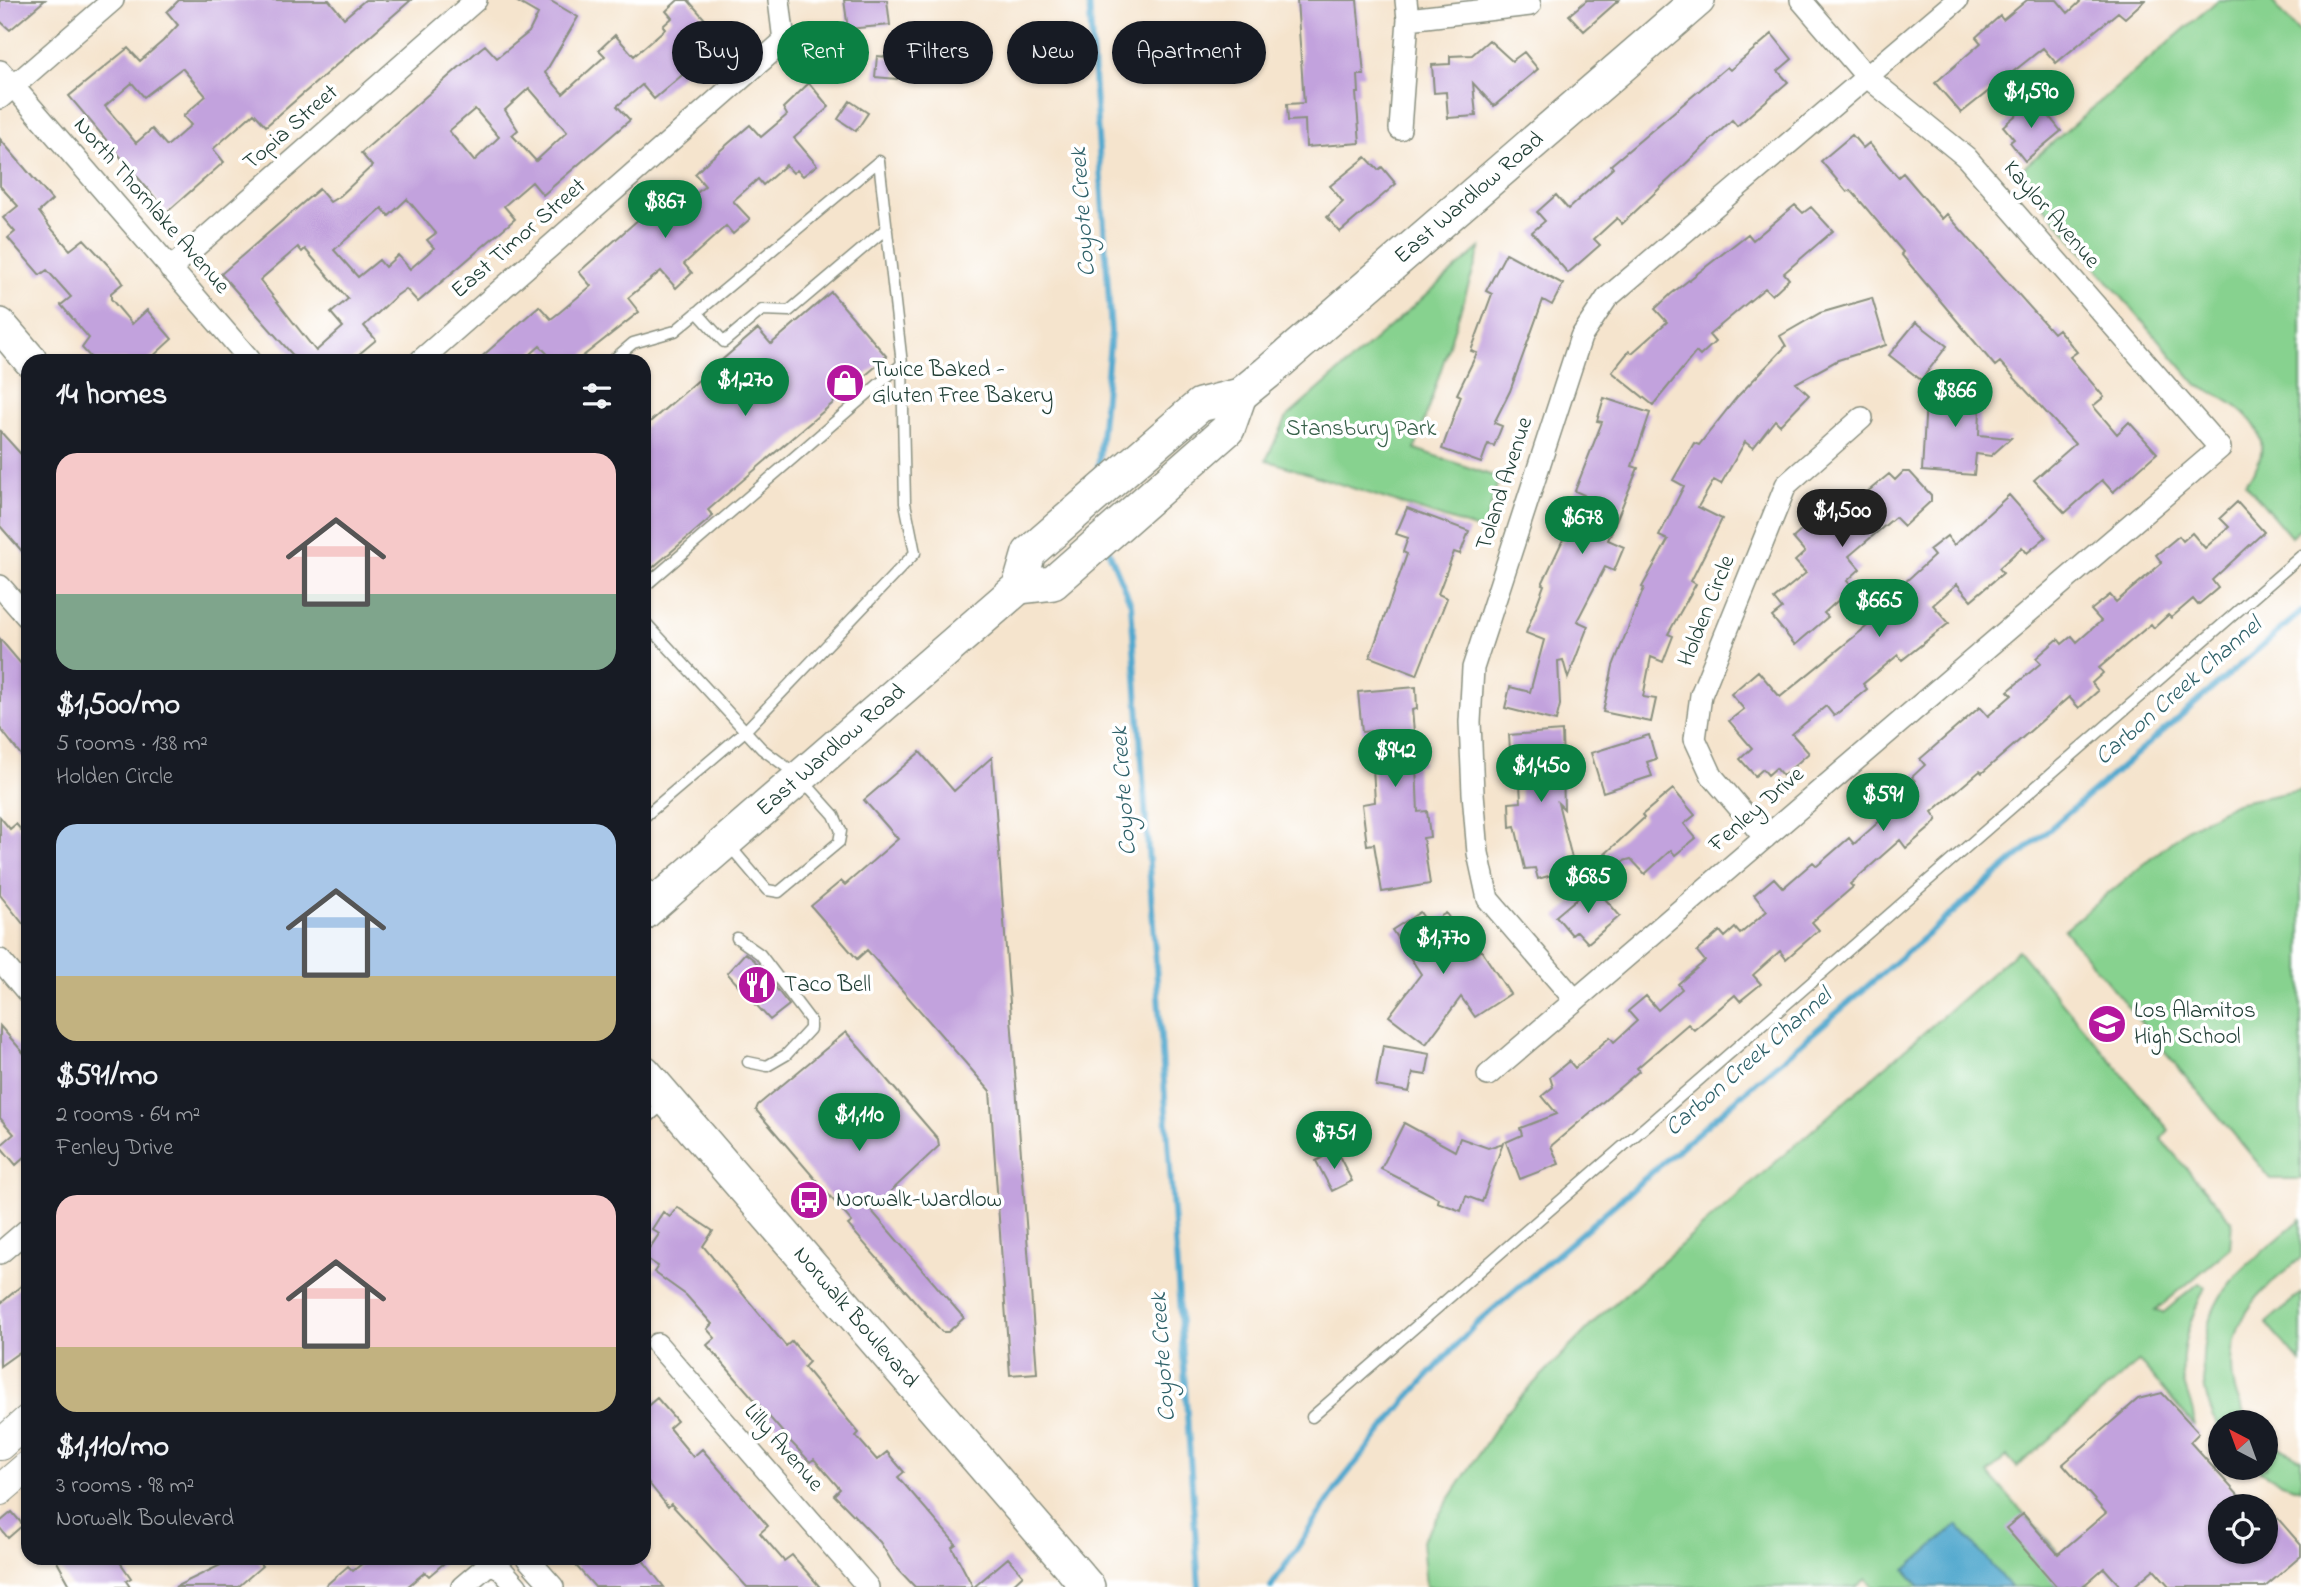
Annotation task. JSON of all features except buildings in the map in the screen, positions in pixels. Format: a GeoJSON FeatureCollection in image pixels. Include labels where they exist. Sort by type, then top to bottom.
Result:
{"type":"FeatureCollection","features":[{"type":"Feature","properties":{"kind":"main road","name":"East Wardlow Road"},"geometry":{"type":"LineString","coordinates":[[651,897],[726,842],[1019,587],[1028,553],[1200,405],[1240,395],[1699,0]]}},
{"type":"Feature","properties":{"kind":"main road"},"geometry":{"type":"LineString","coordinates":[[0,326],[25,354]]}},
{"type":"Feature","properties":{"kind":"main road","name":"Norwalk Boulevard"},"geometry":{"type":"LineString","coordinates":[[656,1111],[1088,1587]]}},
{"type":"Feature","properties":{"kind":"main road"},"geometry":{"type":"LineString","coordinates":[[0,1445],[21,1426]]}},
{"type":"Feature","properties":{"kind":"main road"},"geometry":{"type":"LineString","coordinates":[[0,1490],[21,1472]]}},
{"type":"Feature","properties":{"kind":"street"},"geometry":{"type":"LineString","coordinates":[[4,85],[113,0]]}},
{"type":"Feature","properties":{"kind":"street","name":"Topia Street"},"geometry":{"type":"LineString","coordinates":[[170,269],[476,0]]}},
{"type":"Feature","properties":{"kind":"street","name":"East Timor Street"},"geometry":{"type":"LineString","coordinates":[[428,354],[783,41],[779,0]]}},
{"type":"Feature","properties":{"kind":"street","name":"Kaylor Avenue"},"geometry":{"type":"LineString","coordinates":[[1801,0],[1866,76],[1966,157],[2220,448]]}},
{"type":"Feature","properties":{"kind":"street","name":"Toland Avenue"},"geometry":{"type":"LineString","coordinates":[[1575,1000],[1488,899],[1478,853],[1470,722],[1473,668],[1581,337],[1607,298],[1957,0]]}},
{"type":"Feature","properties":{"kind":"street"},"geometry":{"type":"LineString","coordinates":[[1400,129],[1407,9],[1530,5]]}},
{"type":"Feature","properties":{"kind":"street","name":"North Thornlake Avenue"},"geometry":{"type":"LineString","coordinates":[[4,85],[245,354]]}},
{"type":"Feature","properties":{"kind":"street","name":"Holden Circle"},"geometry":{"type":"LineString","coordinates":[[1765,838],[1712,776],[1695,739],[1701,695],[1786,485],[1862,418]]}},
{"type":"Feature","properties":{"kind":"street","name":"Fenley Drive"},"geometry":{"type":"LineString","coordinates":[[1488,1075],[2220,448]]}},
{"type":"Feature","properties":{"kind":"street"},"geometry":{"type":"LineString","coordinates":[[0,586],[21,610]]}},
{"type":"Feature","properties":{"kind":"street"},"geometry":{"type":"LineString","coordinates":[[0,960],[21,985]]}},
{"type":"Feature","properties":{"kind":"street"},"geometry":{"type":"LineString","coordinates":[[0,1253],[21,1235]]}},
{"type":"Feature","properties":{"kind":"street","name":"Lilly Avenue"},"geometry":{"type":"LineString","coordinates":[[657,1345],[868,1587]]}},
{"type":"Feature","properties":{"kind":"street"},"geometry":{"type":"LineString","coordinates":[[462,1587],[486,1565]]}},
{"type":"Feature","properties":{"kind":"street"},"geometry":{"type":"LineString","coordinates":[[500,1565],[517,1587]]}},
{"type":"Feature","properties":{"kind":"street"},"geometry":{"type":"LineString","coordinates":[[533,1565],[553,1587]]}},
{"type":"Feature","properties":{"kind":"lane"},"geometry":{"type":"LineString","coordinates":[[620,354],[633,343],[675,331],[880,161],[902,364],[905,503],[915,554],[745,731],[651,811]]}},
{"type":"Feature","properties":{"kind":"lane"},"geometry":{"type":"LineString","coordinates":[[697,312],[724,342],[762,310],[789,311],[887,229]]}},
{"type":"Feature","properties":{"kind":"lane"},"geometry":{"type":"LineString","coordinates":[[651,581],[902,364]]}},
{"type":"Feature","properties":{"kind":"lane"},"geometry":{"type":"LineString","coordinates":[[1312,1417],[2301,556]]}},
{"type":"Feature","properties":{"kind":"lane"},"geometry":{"type":"LineString","coordinates":[[651,629],[762,749],[800,777],[834,814],[841,831],[839,842],[779,892],[767,890],[726,842]]}},
{"type":"Feature","properties":{"kind":"lane"},"geometry":{"type":"LineString","coordinates":[[737,938],[760,954],[810,1020],[810,1029],[786,1055],[767,1066],[748,1062]]}},
{"type":"Feature","properties":{"kind":"green space"},"geometry":{"type":"Polygon","coordinates":[[[2218,0],[2271,0],[2301,35],[2301,528],[2291,537],[2245,483],[2257,466],[2261,450],[2260,436],[2253,423],[2229,402],[2198,386],[2016,174],[2218,0]]]}},
{"type":"Feature","properties":{"kind":"green space","name":"Stansbury Park"},"geometry":{"type":"Polygon","coordinates":[[[1481,247],[1415,449],[1499,478],[1484,531],[1266,460],[1287,417],[1481,247]]]}},
{"type":"Feature","properties":{"kind":"green space"},"geometry":{"type":"Polygon","coordinates":[[[2301,790],[2301,1179],[2271,1179],[2064,930],[2188,828],[2236,803],[2301,790]]]}},
{"type":"Feature","properties":{"kind":"green space","name":"Los Alamitos High School"},"geometry":{"type":"Polygon","coordinates":[[[2018,950],[2169,1130],[2161,1139],[2232,1221],[2230,1248],[2155,1311],[2163,1313],[2199,1283],[2205,1287],[2191,1322],[2183,1358],[2184,1383],[2193,1410],[2194,1425],[2139,1361],[2017,1467],[2007,1456],[1988,1473],[2089,1587],[1873,1587],[1866,1579],[1856,1587],[1426,1587],[1422,1541],[1506,1412],[1600,1316],[2018,950]]]}},
{"type":"Feature","properties":{"kind":"green space"},"geometry":{"type":"Polygon","coordinates":[[[2301,1219],[2301,1258],[2257,1298],[2239,1327],[2232,1359],[2236,1392],[2243,1410],[2211,1410],[2203,1370],[2207,1328],[2226,1289],[2255,1258],[2301,1219]]]}},
{"type":"Feature","properties":{"kind":"green space"},"geometry":{"type":"Polygon","coordinates":[[[2301,1293],[2301,1363],[2266,1323],[2301,1293]]]}},
{"type":"Feature","properties":{"kind":"green space"},"geometry":{"type":"Polygon","coordinates":[[[2278,1447],[2301,1459],[2301,1489],[2277,1480],[2278,1447]]]}},
{"type":"Feature","properties":{"kind":"water"},"geometry":{"type":"Polygon","coordinates":[[[1957,1525],[2010,1587],[1920,1587],[1905,1570],[1957,1525]]]}},
{"type":"Feature","properties":{"kind":"waterway","name":"Coyote Creek"},"geometry":{"type":"LineString","coordinates":[[1089,0],[1111,332],[1097,480]]}},
{"type":"Feature","properties":{"kind":"waterway","name":"Coyote Creek"},"geometry":{"type":"LineString","coordinates":[[1107,547],[1131,604],[1199,1587]]}},
{"type":"Feature","properties":{"kind":"waterway","name":"Carbon Creek Channel"},"geometry":{"type":"LineString","coordinates":[[1271,1587],[1343,1479],[1407,1399],[1475,1325],[2301,612]]}},
{"type":"Feature","properties":{"kind":"place","name":"Twice Baked - Gluten Free Bakery"},"geometry":{"type":"Point","coordinates":[845,383]}},
{"type":"Feature","properties":{"kind":"place","name":"Taco Bell"},"geometry":{"type":"Point","coordinates":[757,985]}},
{"type":"Feature","properties":{"kind":"place","name":"Los Alamitos High School"},"geometry":{"type":"Point","coordinates":[2107,1024]}},
{"type":"Feature","properties":{"kind":"place","name":"Norwalk-Wardlow"},"geometry":{"type":"Point","coordinates":[809,1200]}}]}
